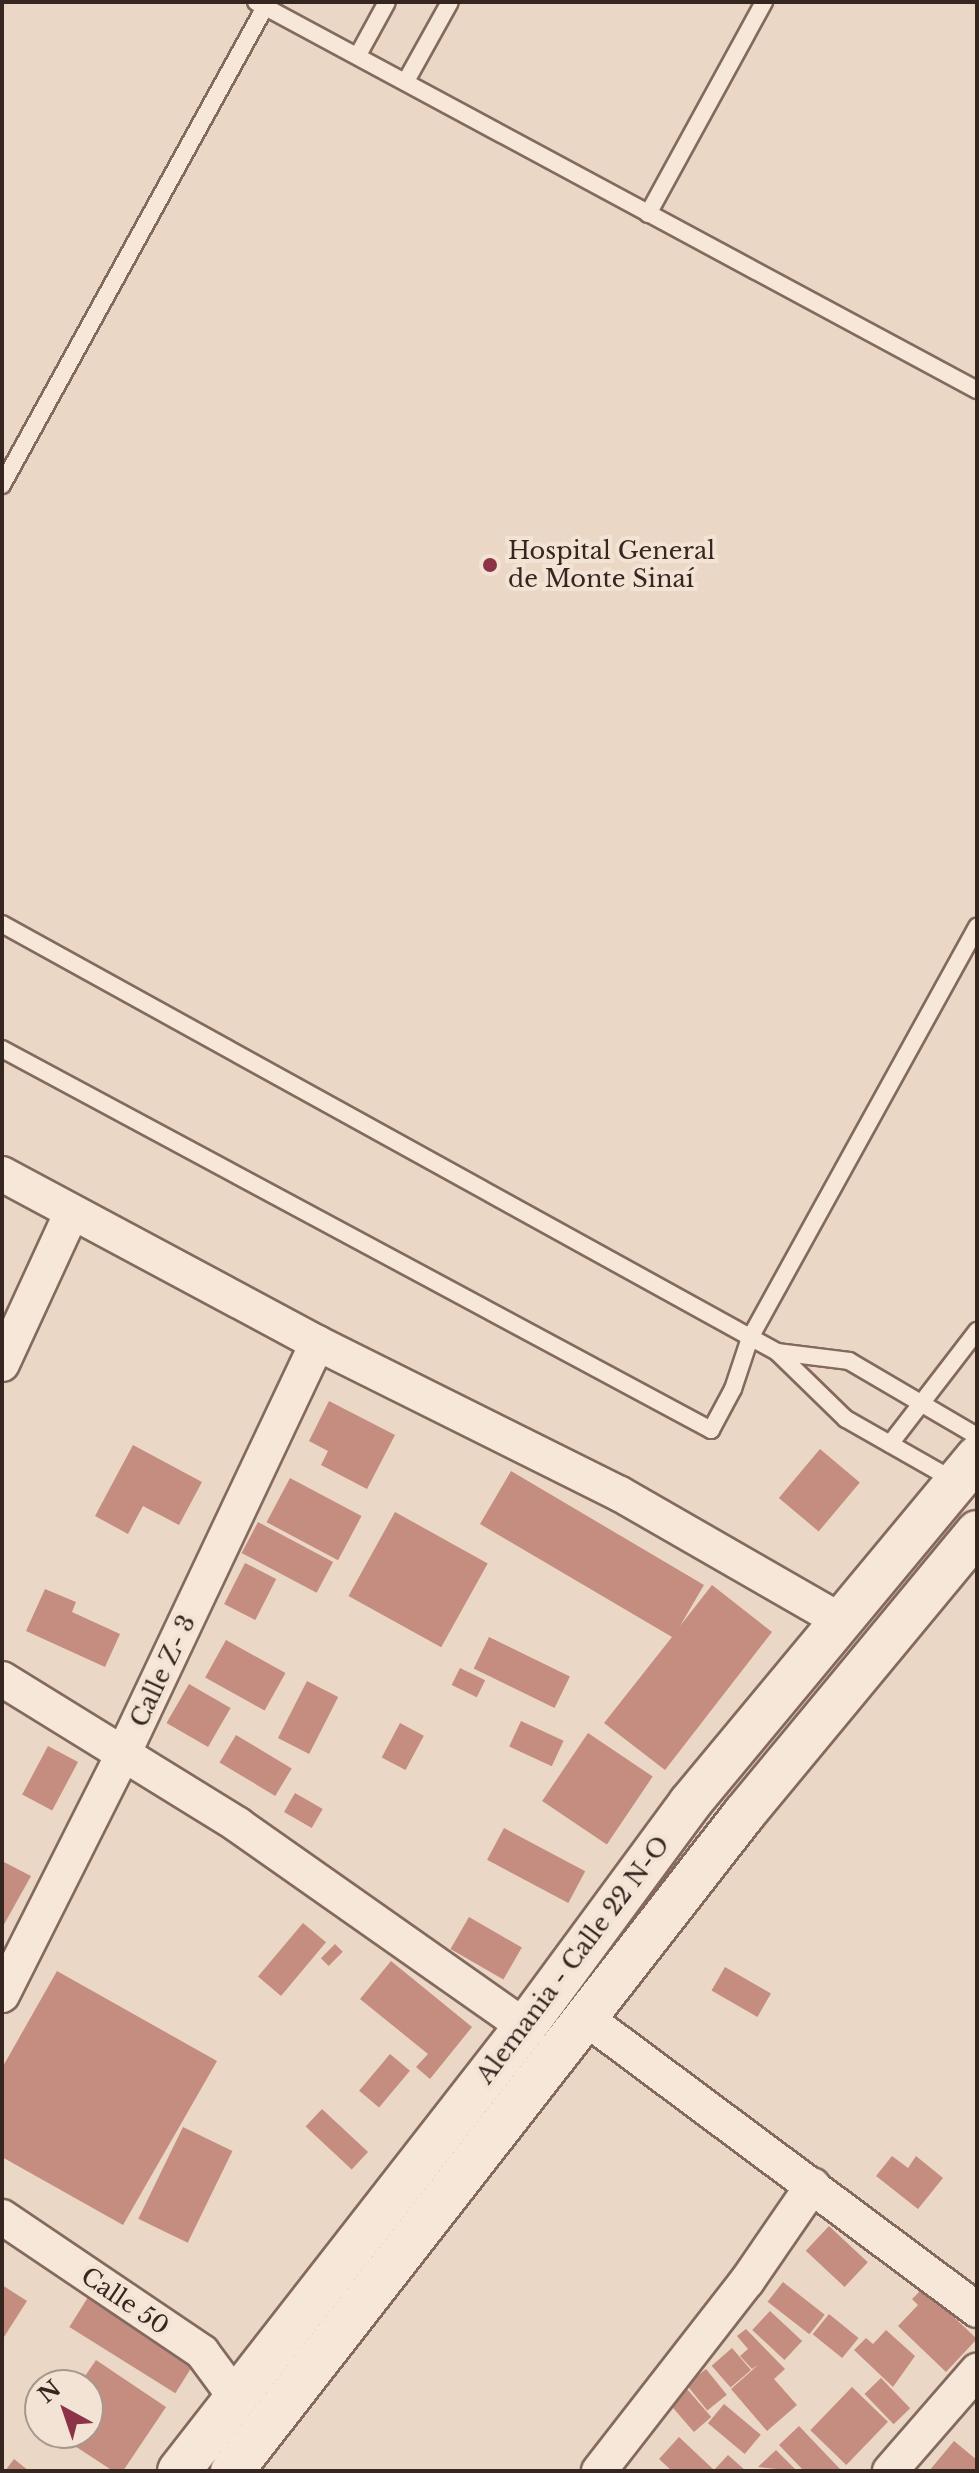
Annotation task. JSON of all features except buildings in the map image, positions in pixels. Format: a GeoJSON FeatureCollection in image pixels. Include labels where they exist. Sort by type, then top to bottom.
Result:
{"type":"FeatureCollection","features":[{"type":"Feature","properties":{"kind":"street"},"geometry":{"type":"LineString","coordinates":[[2,1174],[317,1343],[620,1494],[839,1620]]}},
{"type":"Feature","properties":{"kind":"street"},"geometry":{"type":"LineString","coordinates":[[2,1364],[72,1212]]}},
{"type":"Feature","properties":{"kind":"street","name":"Calle Z- 3"},"geometry":{"type":"LineString","coordinates":[[2,1995],[125,1750],[317,1343]]}},
{"type":"Feature","properties":{"kind":"street","name":"Alemania - Calle 22 N-O"},"geometry":{"type":"LineString","coordinates":[[179,2471],[525,2027],[690,1803],[839,1620],[967,1470]]}},
{"type":"Feature","properties":{"kind":"street","name":"Alemania - Calle 22 N-O"},"geometry":{"type":"LineString","coordinates":[[232,2471],[744,1814],[977,1532]]}},
{"type":"Feature","properties":{"kind":"street"},"geometry":{"type":"LineString","coordinates":[[2,1679],[125,1750],[525,2027]]}},
{"type":"Feature","properties":{"kind":"street"},"geometry":{"type":"LineString","coordinates":[[587,2019],[977,2310]]}},
{"type":"Feature","properties":{"kind":"street"},"geometry":{"type":"LineString","coordinates":[[599,2471],[747,2281],[813,2185]]}},
{"type":"Feature","properties":{"kind":"street","name":"Calle 50"},"geometry":{"type":"LineString","coordinates":[[2,2217],[202,2352],[236,2398]]}},
{"type":"Feature","properties":{"kind":"street"},"geometry":{"type":"LineString","coordinates":[[890,2471],[977,2371]]}},
{"type":"Feature","properties":{"kind":"lane"},"geometry":{"type":"LineString","coordinates":[[358,55],[387,2]]}},
{"type":"Feature","properties":{"kind":"lane"},"geometry":{"type":"LineString","coordinates":[[406,81],[450,2]]}},
{"type":"Feature","properties":{"kind":"lane"},"geometry":{"type":"LineString","coordinates":[[648,214],[764,2]]}},
{"type":"Feature","properties":{"kind":"lane"},"geometry":{"type":"LineString","coordinates":[[2,485],[260,4],[977,390]]}},
{"type":"Feature","properties":{"kind":"lane"},"geometry":{"type":"LineString","coordinates":[[2,924],[777,1352],[846,1419],[890,1444],[967,1470]]}},
{"type":"Feature","properties":{"kind":"lane"},"geometry":{"type":"LineString","coordinates":[[2,1049],[711,1430],[733,1389],[750,1338],[977,926]]}},
{"type":"Feature","properties":{"kind":"lane"},"geometry":{"type":"LineString","coordinates":[[890,1444],[919,1402],[977,1331]]}},
{"type":"Feature","properties":{"kind":"lane"},"geometry":{"type":"LineString","coordinates":[[777,1352],[849,1361],[977,1436]]}},
{"type":"Feature","properties":{"kind":"place","name":"Hospital General de Monte Sinaí"},"geometry":{"type":"Point","coordinates":[490,565]}}]}
